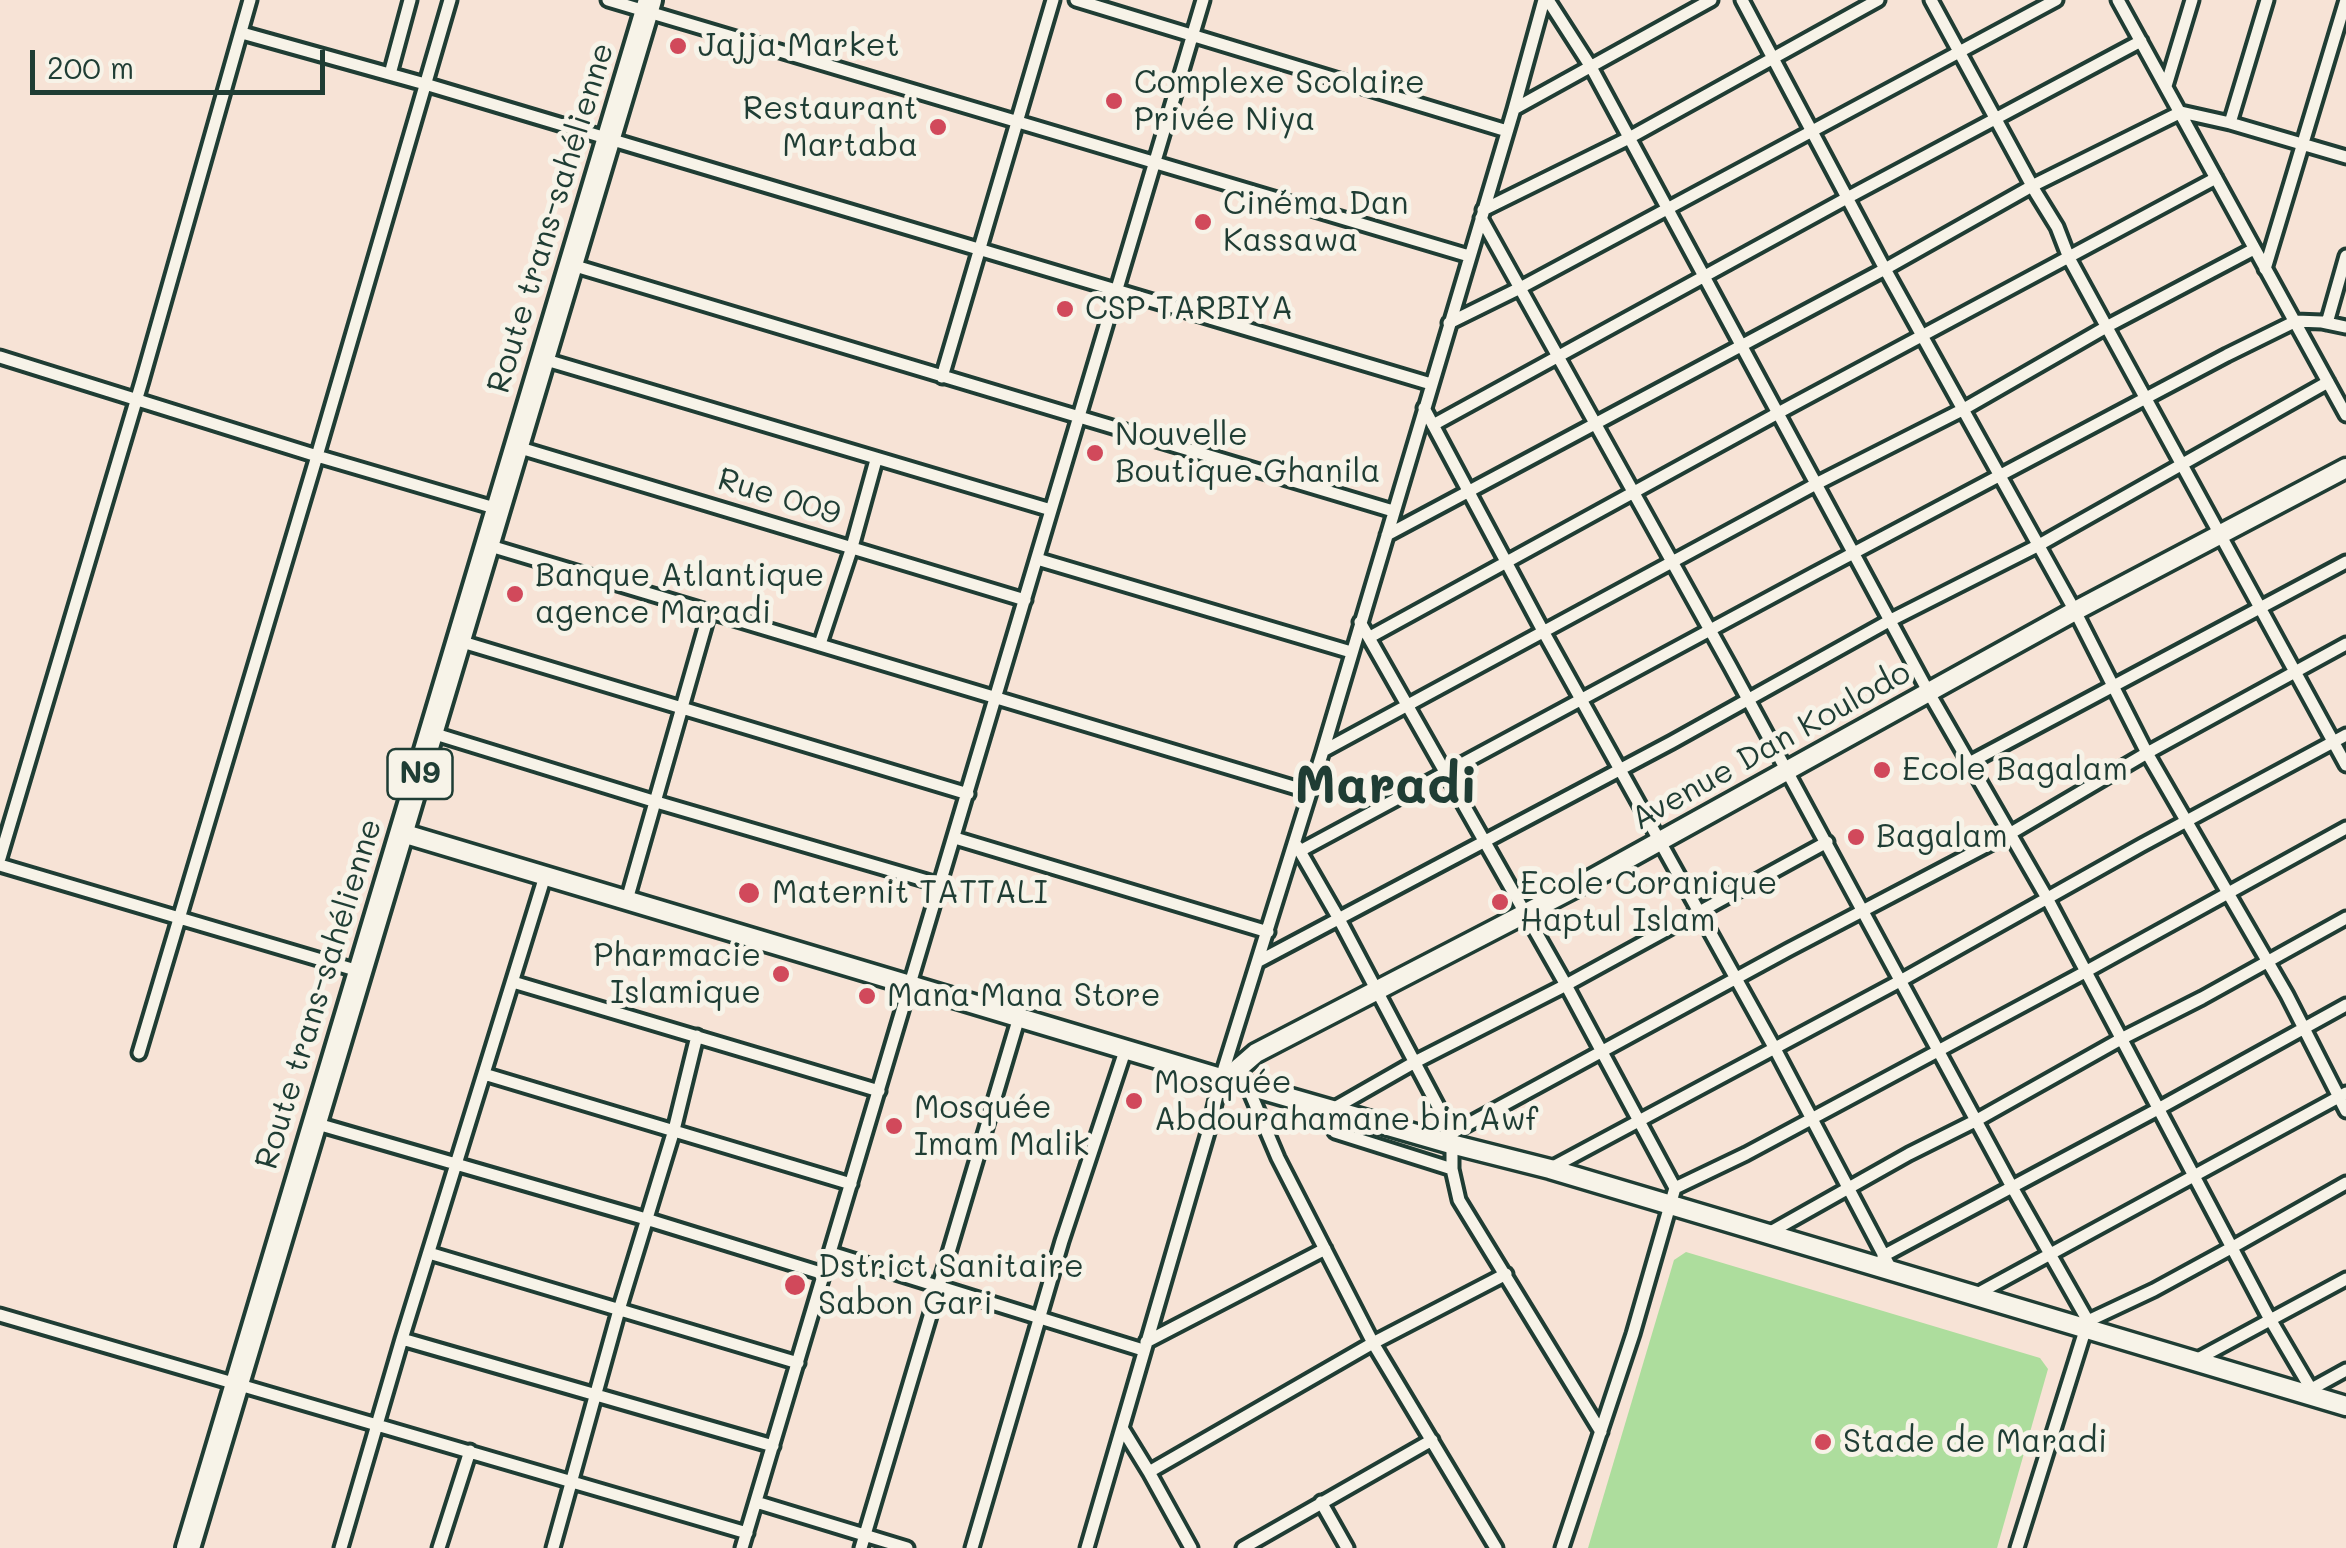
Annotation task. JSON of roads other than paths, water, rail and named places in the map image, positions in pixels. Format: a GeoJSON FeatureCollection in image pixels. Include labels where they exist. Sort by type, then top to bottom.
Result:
{"type":"FeatureCollection","features":[{"type":"Feature","properties":{"kind":"highway","name":"Route trans-sahélienne"},"geometry":{"type":"LineString","coordinates":[[200,1548],[243,1385],[654,6]]}},
{"type":"Feature","properties":{"kind":"highway","name":"Route trans-sahélienne"},"geometry":{"type":"LineString","coordinates":[[521,449],[582,268],[614,140]]}},
{"type":"Feature","properties":{"kind":"highway","name":"Route trans-sahélienne"},"geometry":{"type":"LineString","coordinates":[[437,734],[496,548],[502,511]]}},
{"type":"Feature","properties":{"kind":"highway","name":"Route trans-sahélienne"},"geometry":{"type":"LineString","coordinates":[[188,1548],[243,1385]]}},
{"type":"Feature","properties":{"kind":"street"},"geometry":{"type":"LineString","coordinates":[[250,0],[0,861],[365,973]]}},
{"type":"Feature","properties":{"kind":"street"},"geometry":{"type":"LineString","coordinates":[[390,74],[410,0]]}},
{"type":"Feature","properties":{"kind":"street"},"geometry":{"type":"LineString","coordinates":[[139,1052],[450,0]]}},
{"type":"Feature","properties":{"kind":"street"},"geometry":{"type":"LineString","coordinates":[[608,0],[654,6],[1016,121],[1470,256]]}},
{"type":"Feature","properties":{"kind":"street"},"geometry":{"type":"LineString","coordinates":[[942,377],[1054,0]]}},
{"type":"Feature","properties":{"kind":"street"},"geometry":{"type":"LineString","coordinates":[[1076,0],[1507,131]]}},
{"type":"Feature","properties":{"kind":"street"},"geometry":{"type":"LineString","coordinates":[[742,1548],[1204,0]]}},
{"type":"Feature","properties":{"kind":"street"},"geometry":{"type":"LineString","coordinates":[[1547,0],[1591,67],[1889,621],[2046,898],[2307,1391]]}},
{"type":"Feature","properties":{"kind":"street"},"geometry":{"type":"LineString","coordinates":[[1087,1548],[1547,0]]}},
{"type":"Feature","properties":{"kind":"street"},"geometry":{"type":"LineString","coordinates":[[1514,110],[1712,0]]}},
{"type":"Feature","properties":{"kind":"street"},"geometry":{"type":"LineString","coordinates":[[1742,0],[1998,476],[2040,544],[2147,753],[2342,1095],[2346,1111]]}},
{"type":"Feature","properties":{"kind":"street"},"geometry":{"type":"LineString","coordinates":[[1482,214],[1629,138],[1878,0]]}},
{"type":"Feature","properties":{"kind":"street"},"geometry":{"type":"LineString","coordinates":[[1930,0],[2346,765]]}},
{"type":"Feature","properties":{"kind":"street"},"geometry":{"type":"LineString","coordinates":[[1449,323],[2056,0]]}},
{"type":"Feature","properties":{"kind":"street"},"geometry":{"type":"LineString","coordinates":[[2118,0],[2346,415]]}},
{"type":"Feature","properties":{"kind":"street"},"geometry":{"type":"LineString","coordinates":[[2166,86],[2192,0]]}},
{"type":"Feature","properties":{"kind":"street"},"geometry":{"type":"LineString","coordinates":[[2230,123],[2267,0]]}},
{"type":"Feature","properties":{"kind":"street"},"geometry":{"type":"LineString","coordinates":[[2264,269],[2346,0]]}},
{"type":"Feature","properties":{"kind":"street"},"geometry":{"type":"LineString","coordinates":[[242,33],[1431,384]]}},
{"type":"Feature","properties":{"kind":"street"},"geometry":{"type":"LineString","coordinates":[[1432,424],[2141,40]]}},
{"type":"Feature","properties":{"kind":"street"},"geometry":{"type":"LineString","coordinates":[[1387,534],[1885,269],[2032,186],[2181,112],[2346,157]]}},
{"type":"Feature","properties":{"kind":"street"},"geometry":{"type":"LineString","coordinates":[[1370,637],[2216,178]]}},
{"type":"Feature","properties":{"kind":"street"},"geometry":{"type":"LineString","coordinates":[[1482,214],[2086,1324],[2017,1548]]}},
{"type":"Feature","properties":{"kind":"street"},"geometry":{"type":"LineString","coordinates":[[1322,752],[2254,249]]}},
{"type":"Feature","properties":{"kind":"street"},"geometry":{"type":"LineString","coordinates":[[2326,323],[2346,256]]}},
{"type":"Feature","properties":{"kind":"street"},"geometry":{"type":"LineString","coordinates":[[582,268],[1393,511]]}},
{"type":"Feature","properties":{"kind":"street"},"geometry":{"type":"LineString","coordinates":[[1298,847],[1446,774],[2146,396],[2296,321],[2346,327]]}},
{"type":"Feature","properties":{"kind":"street"},"geometry":{"type":"LineString","coordinates":[[0,358],[502,511]]}},
{"type":"Feature","properties":{"kind":"street"},"geometry":{"type":"LineString","coordinates":[[552,362],[1051,510]]}},
{"type":"Feature","properties":{"kind":"street"},"geometry":{"type":"LineString","coordinates":[[1259,961],[1622,769],[1889,621],[2040,544],[2328,382]]}},
{"type":"Feature","properties":{"kind":"street"},"geometry":{"type":"LineString","coordinates":[[1424,408],[1543,631],[1737,978],[1887,1262]]}},
{"type":"Feature","properties":{"kind":"street","name":"Rue 009"},"geometry":{"type":"LineString","coordinates":[[521,449],[1025,600]]}},
{"type":"Feature","properties":{"kind":"street"},"geometry":{"type":"LineString","coordinates":[[820,644],[876,460]]}},
{"type":"Feature","properties":{"kind":"street","name":"Avenue Dan Koulodo"},"geometry":{"type":"LineString","coordinates":[[1224,1078],[1256,1054],[1660,842],[2076,611],[2346,468]]}},
{"type":"Feature","properties":{"kind":"street"},"geometry":{"type":"LineString","coordinates":[[496,548],[1310,792]]}},
{"type":"Feature","properties":{"kind":"street"},"geometry":{"type":"LineString","coordinates":[[1036,559],[1351,652]]}},
{"type":"Feature","properties":{"kind":"street"},"geometry":{"type":"LineString","coordinates":[[1969,762],[2346,562]]}},
{"type":"Feature","properties":{"kind":"street"},"geometry":{"type":"LineString","coordinates":[[627,900],[709,613]]}},
{"type":"Feature","properties":{"kind":"street"},"geometry":{"type":"LineString","coordinates":[[1360,622],[1566,984],[1639,1120],[1674,1197],[1562,1548]]}},
{"type":"Feature","properties":{"kind":"street"},"geometry":{"type":"LineString","coordinates":[[468,644],[968,794]]}},
{"type":"Feature","properties":{"kind":"street"},"geometry":{"type":"LineString","coordinates":[[1451,1138],[1737,978],[2010,833],[2346,644]]}},
{"type":"Feature","properties":{"kind":"street"},"geometry":{"type":"LineString","coordinates":[[437,734],[941,885]]}},
{"type":"Feature","properties":{"kind":"street"},"geometry":{"type":"LineString","coordinates":[[1550,1169],[2346,735]]}},
{"type":"Feature","properties":{"kind":"street"},"geometry":{"type":"LineString","coordinates":[[1674,1197],[1811,1118],[2346,828]]}},
{"type":"Feature","properties":{"kind":"street"},"geometry":{"type":"LineString","coordinates":[[407,835],[1331,1110],[1451,1138],[1550,1169],[1674,1197],[1767,1234],[1887,1262],[1977,1294],[2307,1391],[2346,1406]]}},
{"type":"Feature","properties":{"kind":"street"},"geometry":{"type":"LineString","coordinates":[[955,838],[1268,932]]}},
{"type":"Feature","properties":{"kind":"street"},"geometry":{"type":"LineString","coordinates":[[1331,1110],[1827,842]]}},
{"type":"Feature","properties":{"kind":"street"},"geometry":{"type":"LineString","coordinates":[[1298,847],[1378,992],[1451,1138],[1459,1200],[1601,1432]]}},
{"type":"Feature","properties":{"kind":"street"},"geometry":{"type":"LineString","coordinates":[[342,1548],[544,876]]}},
{"type":"Feature","properties":{"kind":"street"},"geometry":{"type":"LineString","coordinates":[[1767,1234],[2346,918]]}},
{"type":"Feature","properties":{"kind":"street"},"geometry":{"type":"LineString","coordinates":[[512,982],[879,1091]]}},
{"type":"Feature","properties":{"kind":"street"},"geometry":{"type":"LineString","coordinates":[[1887,1262],[2012,1187],[2346,1005]]}},
{"type":"Feature","properties":{"kind":"street"},"geometry":{"type":"LineString","coordinates":[[861,1548],[1019,1017]]}},
{"type":"Feature","properties":{"kind":"street"},"geometry":{"type":"LineString","coordinates":[[553,1548],[674,1130],[697,1036]]}},
{"type":"Feature","properties":{"kind":"street"},"geometry":{"type":"LineString","coordinates":[[972,1548],[1038,1319],[1126,1048]]}},
{"type":"Feature","properties":{"kind":"street"},"geometry":{"type":"LineString","coordinates":[[484,1074],[851,1184]]}},
{"type":"Feature","properties":{"kind":"street"},"geometry":{"type":"LineString","coordinates":[[1247,1084],[1278,1158],[1373,1343],[1496,1548]]}},
{"type":"Feature","properties":{"kind":"street"},"geometry":{"type":"LineString","coordinates":[[1977,1294],[2342,1095]]}},
{"type":"Feature","properties":{"kind":"street"},"geometry":{"type":"LineString","coordinates":[[1331,1110],[1330,1123],[1335,1132],[1452,1169]]}},
{"type":"Feature","properties":{"kind":"street"},"geometry":{"type":"LineString","coordinates":[[320,1125],[824,1274]]}},
{"type":"Feature","properties":{"kind":"street"},"geometry":{"type":"LineString","coordinates":[[2086,1324],[2346,1183]]}},
{"type":"Feature","properties":{"kind":"street"},"geometry":{"type":"LineString","coordinates":[[830,1254],[1038,1319],[1144,1346],[1325,1249]]}},
{"type":"Feature","properties":{"kind":"street"},"geometry":{"type":"LineString","coordinates":[[429,1254],[798,1364]]}},
{"type":"Feature","properties":{"kind":"street"},"geometry":{"type":"LineString","coordinates":[[1149,1472],[1373,1343],[1506,1274]]}},
{"type":"Feature","properties":{"kind":"street"},"geometry":{"type":"LineString","coordinates":[[2194,1360],[2346,1279]]}},
{"type":"Feature","properties":{"kind":"street"},"geometry":{"type":"LineString","coordinates":[[0,1314],[746,1533]]}},
{"type":"Feature","properties":{"kind":"street"},"geometry":{"type":"LineString","coordinates":[[402,1339],[773,1446]]}},
{"type":"Feature","properties":{"kind":"street"},"geometry":{"type":"LineString","coordinates":[[2307,1391],[2346,1370]]}},
{"type":"Feature","properties":{"kind":"street"},"geometry":{"type":"LineString","coordinates":[[1122,1428],[1191,1548]]}},
{"type":"Feature","properties":{"kind":"street"},"geometry":{"type":"LineString","coordinates":[[1243,1548],[1432,1440]]}},
{"type":"Feature","properties":{"kind":"street"},"geometry":{"type":"LineString","coordinates":[[440,1548],[470,1452]]}},
{"type":"Feature","properties":{"kind":"street"},"geometry":{"type":"LineString","coordinates":[[756,1502],[907,1548]]}},
{"type":"Feature","properties":{"kind":"street"},"geometry":{"type":"LineString","coordinates":[[1321,1502],[1346,1548]]}},
{"type":"Feature","properties":{"kind":"place","name":"Jajja Market"},"geometry":{"type":"Point","coordinates":[678,46]}},
{"type":"Feature","properties":{"kind":"place","name":"Complexe Scolaire Privée Niya"},"geometry":{"type":"Point","coordinates":[1114,101]}},
{"type":"Feature","properties":{"kind":"place","name":"Restaurant Martaba"},"geometry":{"type":"Point","coordinates":[938,127]}},
{"type":"Feature","properties":{"kind":"place","name":"Cinéma Dan Kassawa"},"geometry":{"type":"Point","coordinates":[1203,222]}},
{"type":"Feature","properties":{"kind":"place","name":"CSP TARBIYA"},"geometry":{"type":"Point","coordinates":[1065,309]}},
{"type":"Feature","properties":{"kind":"place","name":"Nouvelle Boutique Ghanila"},"geometry":{"type":"Point","coordinates":[1095,453]}},
{"type":"Feature","properties":{"kind":"place","name":"Banque Atlantique agence Maradi"},"geometry":{"type":"Point","coordinates":[515,594]}},
{"type":"Feature","properties":{"kind":"place","name":"Ecole Bagalam"},"geometry":{"type":"Point","coordinates":[1882,770]}},
{"type":"Feature","properties":{"kind":"place","name":"Bagalam"},"geometry":{"type":"Point","coordinates":[1856,837]}},
{"type":"Feature","properties":{"kind":"place","name":"Maternit TATTALI"},"geometry":{"type":"Point","coordinates":[749,893]}},
{"type":"Feature","properties":{"kind":"place","name":"Ecole Coranique Haptul Islam"},"geometry":{"type":"Point","coordinates":[1500,902]}},
{"type":"Feature","properties":{"kind":"place","name":"Pharmacie Islamique"},"geometry":{"type":"Point","coordinates":[781,974]}},
{"type":"Feature","properties":{"kind":"place","name":"Mana Mana Store"},"geometry":{"type":"Point","coordinates":[867,996]}},
{"type":"Feature","properties":{"kind":"place","name":"Mosquée Abdourahamane bin Awf"},"geometry":{"type":"Point","coordinates":[1134,1101]}},
{"type":"Feature","properties":{"kind":"place","name":"Mosquée Imam Malik"},"geometry":{"type":"Point","coordinates":[894,1126]}},
{"type":"Feature","properties":{"kind":"place","name":"Dstrict Sanitaire Sabon Gari"},"geometry":{"type":"Point","coordinates":[795,1285]}},
{"type":"Feature","properties":{"kind":"place","name":"Stade de Maradi"},"geometry":{"type":"Point","coordinates":[1823,1442]}},
{"type":"Feature","properties":{"kind":"district","name":"Maradi"},"geometry":{"type":"Point","coordinates":[1386,787]}}]}
